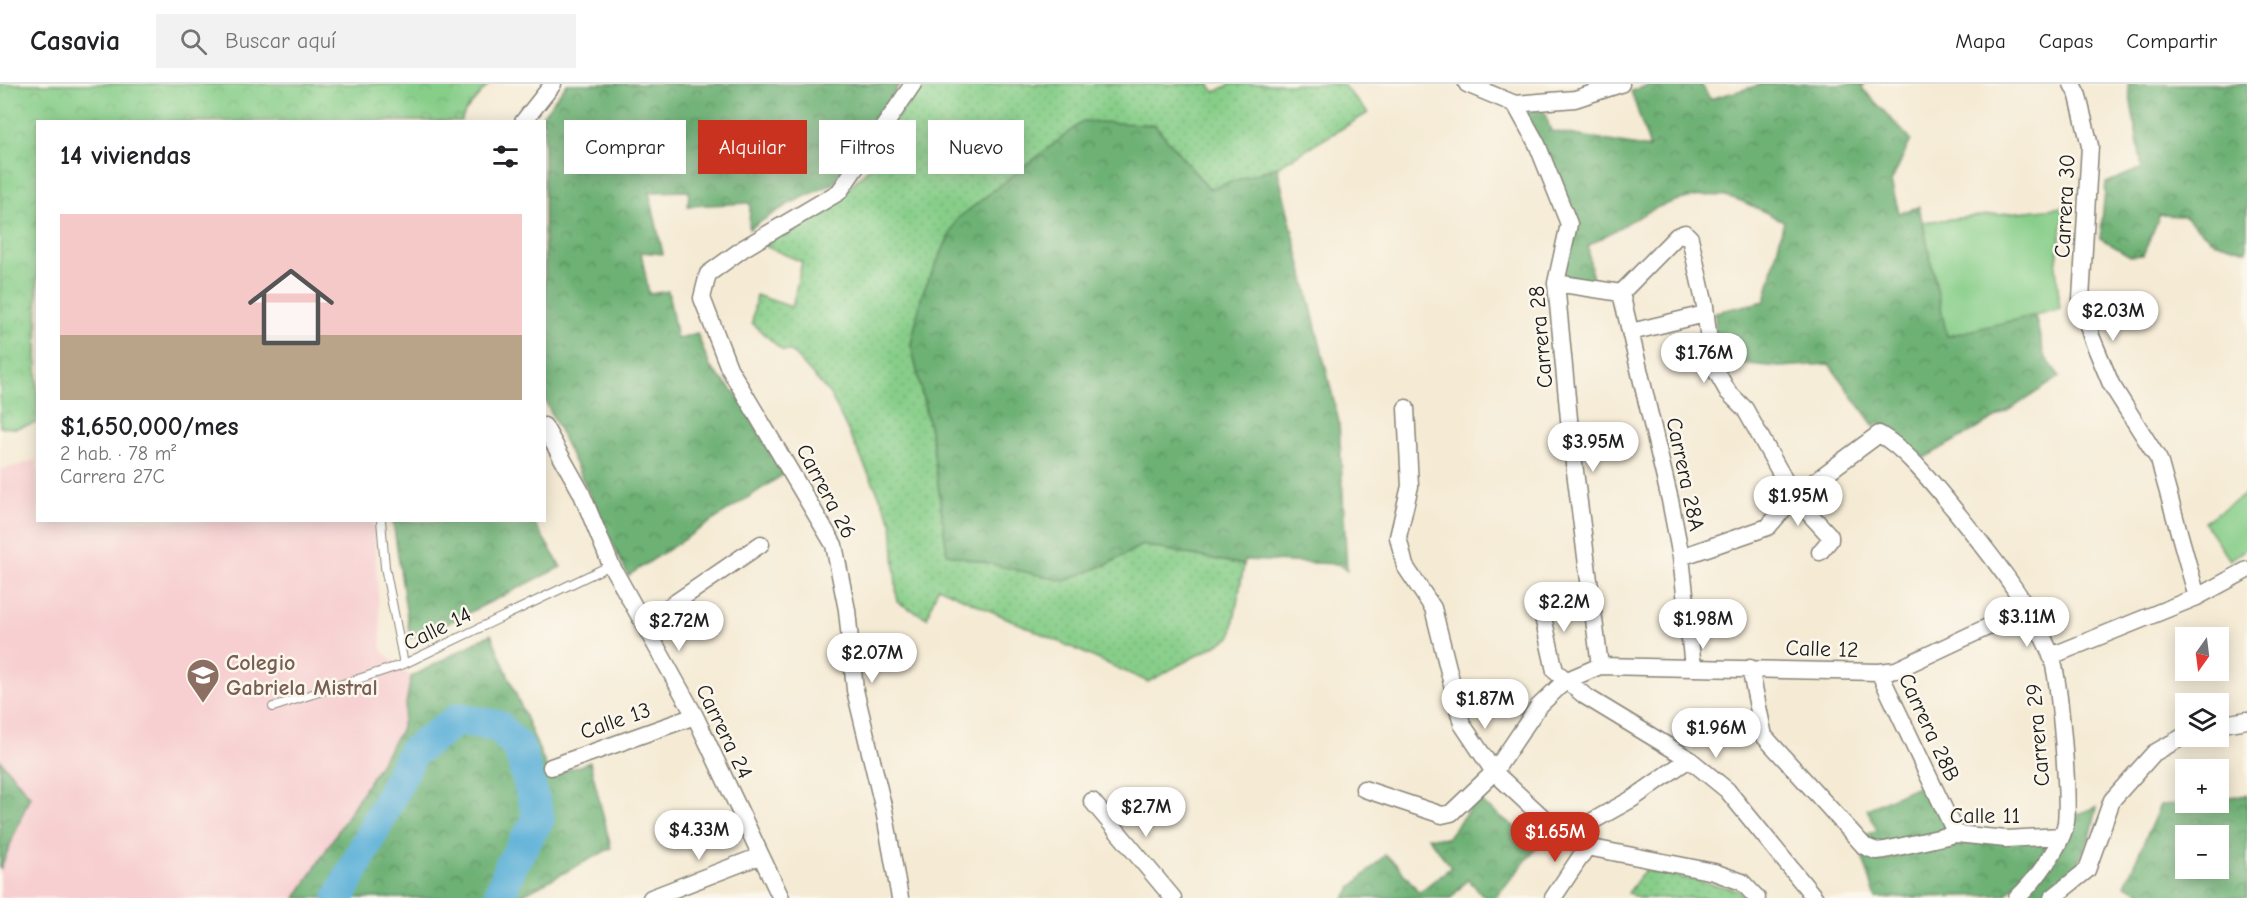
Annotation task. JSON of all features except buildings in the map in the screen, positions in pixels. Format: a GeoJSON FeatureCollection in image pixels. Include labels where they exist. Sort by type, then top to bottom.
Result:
{"type":"FeatureCollection","features":[{"type":"Feature","properties":{"kind":"street"},"geometry":{"type":"LineString","coordinates":[[525,120],[553,84]]}},
{"type":"Feature","properties":{"kind":"street","name":"Carrera 26"},"geometry":{"type":"LineString","coordinates":[[900,898],[884,810],[855,690],[847,610],[834,545],[729,368],[702,298],[708,274],[744,248],[838,192],[913,84]]}},
{"type":"Feature","properties":{"kind":"street"},"geometry":{"type":"LineString","coordinates":[[1467,84],[1515,104],[1575,99],[1621,84]]}},
{"type":"Feature","properties":{"kind":"street","name":"Carrera 30"},"geometry":{"type":"LineString","coordinates":[[2072,84],[2078,96],[2090,146],[2081,299],[2091,336],[2111,384],[2159,460],[2197,597]]}},
{"type":"Feature","properties":{"kind":"street","name":"Carrera 28"},"geometry":{"type":"LineString","coordinates":[[1515,104],[1537,144],[1569,224],[1556,284],[1571,440],[1600,666]]}},
{"type":"Feature","properties":{"kind":"street"},"geometry":{"type":"LineString","coordinates":[[1556,284],[1621,293],[1677,236],[1685,233],[1690,238],[1705,314],[1711,362],[1728,392],[1745,409],[1794,497],[1831,538],[1820,552]]}},
{"type":"Feature","properties":{"kind":"street","name":"Carrera 28A"},"geometry":{"type":"LineString","coordinates":[[1621,293],[1681,557],[1693,667]]}},
{"type":"Feature","properties":{"kind":"street"},"geometry":{"type":"LineString","coordinates":[[1631,332],[1705,314]]}},
{"type":"Feature","properties":{"kind":"street"},"geometry":{"type":"LineString","coordinates":[[1406,408],[1410,486],[1398,537],[1405,566],[1432,608],[1462,724],[1494,772],[1564,837],[1587,847],[1714,872],[1742,882],[1757,898]]}},
{"type":"Feature","properties":{"kind":"street","name":"Carrera 24"},"geometry":{"type":"LineString","coordinates":[[546,430],[581,492],[611,565],[695,716],[781,898]]}},
{"type":"Feature","properties":{"kind":"street","name":"Carrera 29"},"geometry":{"type":"LineString","coordinates":[[1794,497],[1879,434],[1886,438],[1936,488],[1994,559],[2026,609],[2051,656],[2055,677],[2065,784],[2066,823],[2043,868],[2017,898]]}},
{"type":"Feature","properties":{"kind":"street"},"geometry":{"type":"LineString","coordinates":[[1681,557],[1768,527],[1794,497]]}},
{"type":"Feature","properties":{"kind":"street"},"geometry":{"type":"LineString","coordinates":[[644,624],[761,544]]}},
{"type":"Feature","properties":{"kind":"street"},"geometry":{"type":"LineString","coordinates":[[2051,656],[2197,597],[2247,570]]}},
{"type":"Feature","properties":{"kind":"street"},"geometry":{"type":"LineString","coordinates":[[1539,599],[1555,671],[1564,681],[1689,759],[1727,790],[1815,898]]}},
{"type":"Feature","properties":{"kind":"street","name":"Calle 12"},"geometry":{"type":"LineString","coordinates":[[1364,789],[1442,814],[1451,813],[1494,772],[1538,706],[1564,681],[1600,666],[1879,672],[1896,670],[2026,609]]}},
{"type":"Feature","properties":{"kind":"street","name":"Calle 11"},"geometry":{"type":"LineString","coordinates":[[1750,668],[1764,736],[1864,846],[1876,851],[1956,834],[2006,839],[2061,836]]}},
{"type":"Feature","properties":{"kind":"street","name":"Carrera 28B"},"geometry":{"type":"LineString","coordinates":[[1879,672],[1956,834]]}},
{"type":"Feature","properties":{"kind":"street","name":"Calle 13"},"geometry":{"type":"LineString","coordinates":[[551,767],[695,716]]}},
{"type":"Feature","properties":{"kind":"street"},"geometry":{"type":"LineString","coordinates":[[2229,724],[2247,720]]}},
{"type":"Feature","properties":{"kind":"street"},"geometry":{"type":"LineString","coordinates":[[2052,898],[2087,870],[2112,800],[2154,753],[2175,741]]}},
{"type":"Feature","properties":{"kind":"street"},"geometry":{"type":"LineString","coordinates":[[1564,837],[1632,799],[1689,759]]}},
{"type":"Feature","properties":{"kind":"street"},"geometry":{"type":"LineString","coordinates":[[1092,801],[1173,898]]}},
{"type":"Feature","properties":{"kind":"street"},"geometry":{"type":"LineString","coordinates":[[1553,898],[1587,847]]}},
{"type":"Feature","properties":{"kind":"street"},"geometry":{"type":"LineString","coordinates":[[651,898],[760,856]]}},
{"type":"Feature","properties":{"kind":"lane"},"geometry":{"type":"LineString","coordinates":[[381,522],[385,567],[404,664]]}},
{"type":"Feature","properties":{"kind":"lane","name":"Calle 14"},"geometry":{"type":"LineString","coordinates":[[273,707],[404,664],[611,565]]}},
{"type":"Feature","properties":{"kind":"shaded area","name":"Colegio Gabriela Mistral"},"geometry":{"type":"Polygon","coordinates":[[[36,460],[36,522],[373,522],[382,651],[411,677],[401,730],[296,898],[0,898],[0,870],[30,796],[0,760],[0,470],[36,460]]]}},
{"type":"Feature","properties":{"kind":"green space"},"geometry":{"type":"Polygon","coordinates":[[[0,84],[489,84],[465,112],[461,120],[36,120],[36,423],[16,428],[0,427],[0,84]]]}},
{"type":"Feature","properties":{"kind":"green space"},"geometry":{"type":"Polygon","coordinates":[[[567,84],[900,84],[876,120],[819,120],[819,174],[840,174],[834,183],[787,205],[749,229],[750,203],[688,206],[689,191],[649,192],[663,254],[641,252],[649,294],[668,291],[677,339],[697,333],[710,367],[738,396],[784,474],[628,576],[546,402],[546,120],[539,120],[567,84]]]}},
{"type":"Feature","properties":{"kind":"green space"},"geometry":{"type":"Polygon","coordinates":[[[924,84],[1209,84],[1215,92],[1231,84],[1342,84],[1368,113],[1277,167],[1209,189],[1155,125],[911,344],[932,440],[1064,581],[1110,563],[1141,545],[1244,565],[1231,637],[1148,682],[938,587],[927,618],[897,602],[892,522],[830,394],[791,351],[783,351],[752,323],[756,295],[792,307],[802,262],[758,243],[835,202],[863,174],[916,174],[916,120],[896,120],[924,84]]]}},
{"type":"Feature","properties":{"kind":"green space"},"geometry":{"type":"Polygon","coordinates":[[[1652,84],[1701,84],[1710,99],[1763,84],[1864,84],[1862,88],[1911,140],[1891,182],[1899,213],[1919,207],[1947,336],[2035,315],[2044,355],[2060,377],[2006,412],[1924,458],[1880,422],[1874,426],[1829,364],[1779,367],[1716,361],[1715,312],[1765,301],[1784,221],[1731,197],[1705,196],[1669,203],[1636,218],[1588,246],[1593,283],[1560,275],[1574,228],[1525,111],[1544,111],[1551,131],[1650,148],[1631,91],[1652,84]]]}},
{"type":"Feature","properties":{"kind":"green space"},"geometry":{"type":"Polygon","coordinates":[[[2128,84],[2247,84],[2247,251],[2213,241],[2183,216],[2160,215],[2143,255],[2130,256],[2100,238],[2106,183],[2142,168],[2128,84]]]}},
{"type":"Feature","properties":{"kind":"green space"},"geometry":{"type":"Polygon","coordinates":[[[1083,121],[1155,125],[1209,189],[1277,167],[1339,422],[1347,571],[1338,564],[1245,560],[1244,565],[1142,545],[1110,563],[1064,581],[947,554],[932,440],[911,344],[922,294],[957,219],[1015,174],[1024,174],[1024,167],[1083,121]]]}},
{"type":"Feature","properties":{"kind":"green space"},"geometry":{"type":"Polygon","coordinates":[[[2065,207],[2056,267],[2060,309],[1947,336],[1923,222],[2065,207]]]}},
{"type":"Feature","properties":{"kind":"green space"},"geometry":{"type":"Polygon","coordinates":[[[2247,493],[2247,548],[2230,560],[2204,522],[2247,493]]]}},
{"type":"Feature","properties":{"kind":"green space"},"geometry":{"type":"Polygon","coordinates":[[[393,522],[534,522],[561,567],[430,632],[410,638],[393,522]]]}},
{"type":"Feature","properties":{"kind":"green space"},"geometry":{"type":"Polygon","coordinates":[[[491,634],[550,776],[590,762],[611,848],[516,898],[296,898],[401,730],[411,677],[491,634]]]}},
{"type":"Feature","properties":{"kind":"green space"},"geometry":{"type":"Polygon","coordinates":[[[0,760],[30,796],[0,870],[0,760]]]}},
{"type":"Feature","properties":{"kind":"green space"},"geometry":{"type":"Polygon","coordinates":[[[1922,784],[1951,829],[1880,849],[1862,836],[1877,830],[1867,809],[1922,784]]]}},
{"type":"Feature","properties":{"kind":"green space"},"geometry":{"type":"Polygon","coordinates":[[[2247,795],[2247,898],[2153,898],[2125,885],[2160,805],[2175,804],[2175,813],[2229,813],[2229,797],[2247,795]]]}},
{"type":"Feature","properties":{"kind":"green space"},"geometry":{"type":"Polygon","coordinates":[[[1477,799],[1539,845],[1495,898],[1485,898],[1468,879],[1451,898],[1344,898],[1385,855],[1395,863],[1419,892],[1451,867],[1428,837],[1447,838],[1477,799]]]}},
{"type":"Feature","properties":{"kind":"green space"},"geometry":{"type":"Polygon","coordinates":[[[2097,807],[2091,835],[2073,873],[2038,898],[2024,898],[2071,816],[2097,807]]]}},
{"type":"Feature","properties":{"kind":"green space"},"geometry":{"type":"Polygon","coordinates":[[[1961,837],[2051,840],[2036,864],[2005,895],[1876,898],[1861,852],[1880,862],[1961,837]]]}},
{"type":"Feature","properties":{"kind":"green space"},"geometry":{"type":"Polygon","coordinates":[[[1645,870],[1735,889],[1745,898],[1638,898],[1628,893],[1645,870]]]}},
{"type":"Feature","properties":{"kind":"waterway"},"geometry":{"type":"LineString","coordinates":[[339,898],[413,752],[458,719],[498,726],[519,748],[539,818],[511,865],[499,898]]}},
{"type":"Feature","properties":{"kind":"place","name":"Colegio Gabriela Mistral"},"geometry":{"type":"Point","coordinates":[203,704]}}]}
